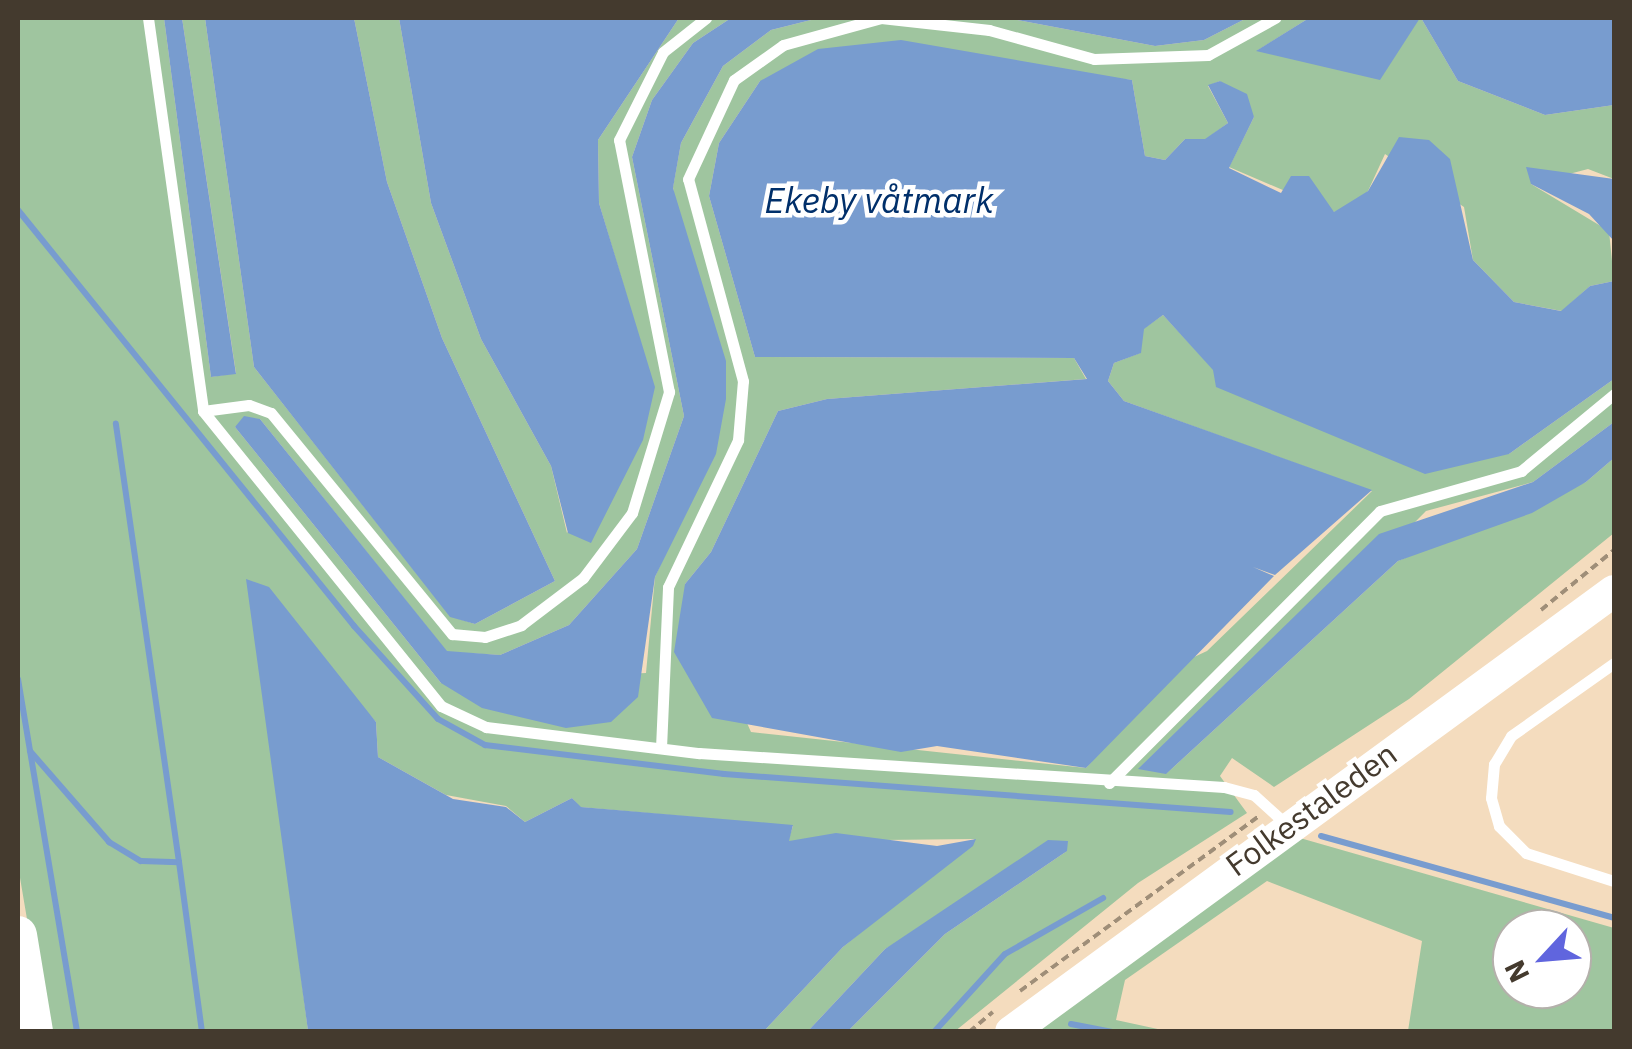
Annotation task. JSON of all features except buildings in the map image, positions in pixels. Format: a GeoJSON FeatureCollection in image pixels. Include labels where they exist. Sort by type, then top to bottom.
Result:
{"type":"FeatureCollection","features":[{"type":"Feature","properties":{"kind":"highway"},"geometry":{"type":"LineString","coordinates":[[18,935],[34,1032]]}},
{"type":"Feature","properties":{"kind":"main road","name":"Folkestaleden"},"geometry":{"type":"LineString","coordinates":[[1011,1032],[1278,817],[1614,591]]}},
{"type":"Feature","properties":{"kind":"lane"},"geometry":{"type":"LineString","coordinates":[[148,18],[203,411],[441,706],[486,727],[661,748],[1109,783],[1224,787],[1278,817]]}},
{"type":"Feature","properties":{"kind":"lane"},"geometry":{"type":"LineString","coordinates":[[203,411],[249,404],[271,414],[452,634],[485,637],[521,624],[584,578],[632,513],[669,392],[619,140],[663,52],[706,18]]}},
{"type":"Feature","properties":{"kind":"lane"},"geometry":{"type":"LineString","coordinates":[[661,748],[668,587],[738,440],[743,380],[688,180],[734,80],[782,45],[881,18],[989,30],[1094,59],[1208,54],[1275,18]]}},
{"type":"Feature","properties":{"kind":"lane"},"geometry":{"type":"LineString","coordinates":[[1109,783],[1380,511],[1521,472],[1614,394]]}},
{"type":"Feature","properties":{"kind":"lane"},"geometry":{"type":"LineString","coordinates":[[1614,663],[1511,736],[1491,779],[1499,826],[1526,853],[1614,881]]}},
{"type":"Feature","properties":{"kind":"path"},"geometry":{"type":"LineString","coordinates":[[1532,617],[1614,550]]}},
{"type":"Feature","properties":{"kind":"path"},"geometry":{"type":"LineString","coordinates":[[969,1032],[1278,817]]}},
{"type":"Feature","properties":{"kind":"green space"},"geometry":{"type":"Polygon","coordinates":[[[18,18],[164,18],[211,377],[236,373],[182,18],[205,18],[254,367],[450,616],[475,624],[555,581],[442,338],[387,182],[354,18],[399,18],[431,203],[481,339],[551,466],[567,533],[654,388],[599,203],[598,140],[679,18],[731,18],[693,43],[652,100],[632,157],[684,416],[637,549],[569,625],[500,655],[447,652],[260,419],[235,427],[441,683],[646,673],[655,577],[707,461],[673,187],[681,143],[723,66],[771,30],[819,18],[1007,18],[1155,46],[1204,40],[1247,18],[1309,18],[1258,50],[1421,18],[1458,81],[1545,115],[1614,105],[1614,179],[1588,169],[1531,184],[1609,231],[1614,281],[1590,286],[1562,311],[1514,302],[1473,260],[1464,207],[1385,154],[1368,191],[1350,210],[1334,212],[1229,167],[1254,117],[1220,81],[1208,86],[1228,123],[1205,140],[1185,139],[1165,160],[1145,156],[1132,80],[1048,71],[760,81],[719,143],[709,196],[755,357],[1074,358],[1086,379],[827,399],[778,411],[711,552],[685,584],[751,732],[1086,768],[1179,664],[1207,651],[1372,491],[1124,401],[1108,381],[1114,363],[1140,353],[1143,329],[1163,315],[1214,370],[1509,454],[1614,379],[1614,422],[1533,482],[1426,511],[1166,774],[1398,561],[1586,482],[1614,458],[1614,533],[1409,699],[1274,787],[1232,758],[1220,776],[1247,813],[1138,883],[954,1032],[848,1031],[945,934],[1067,851],[885,949],[808,1031],[764,1031],[843,947],[975,839],[788,841],[793,826],[580,807],[572,798],[525,822],[506,806],[446,795],[378,757],[376,722],[319,659],[296,936],[308,1031],[46,1031],[18,866],[18,18]]]}},
{"type":"Feature","properties":{"kind":"green space"},"geometry":{"type":"Polygon","coordinates":[[[1300,838],[1548,909],[1492,909],[1492,1009],[1592,1009],[1592,922],[1614,928],[1614,1031],[1408,1031],[1422,941],[1267,881],[1125,980],[1116,1020],[1167,1031],[1033,1032],[1300,838]]]}},
{"type":"Feature","properties":{"kind":"water"},"geometry":{"type":"Polygon","coordinates":[[[164,18],[182,18],[236,374],[211,377],[164,18]]]}},
{"type":"Feature","properties":{"kind":"water"},"geometry":{"type":"Polygon","coordinates":[[[205,18],[354,18],[387,182],[442,338],[555,581],[475,624],[450,617],[254,367],[205,18]]]}},
{"type":"Feature","properties":{"kind":"water"},"geometry":{"type":"Polygon","coordinates":[[[399,18],[679,18],[598,140],[599,203],[655,387],[643,440],[591,543],[568,533],[551,466],[481,339],[431,203],[399,18]]]}},
{"type":"Feature","properties":{"kind":"water","name":"Ekeby våtmark"},"geometry":{"type":"Polygon","coordinates":[[[731,18],[819,18],[771,30],[723,66],[681,143],[673,188],[726,361],[726,399],[716,454],[655,577],[638,697],[611,722],[566,728],[482,708],[441,683],[235,427],[244,416],[260,419],[447,651],[500,655],[569,625],[637,549],[684,416],[632,157],[652,100],[693,43],[731,18]]]}},
{"type":"Feature","properties":{"kind":"water"},"geometry":{"type":"Polygon","coordinates":[[[1007,18],[1247,18],[1204,40],[1155,46],[1007,18]]]}},
{"type":"Feature","properties":{"kind":"water"},"geometry":{"type":"Polygon","coordinates":[[[1309,18],[1420,18],[1380,80],[1256,51],[1309,18]]]}},
{"type":"Feature","properties":{"kind":"water"},"geometry":{"type":"Polygon","coordinates":[[[1421,18],[1614,18],[1614,105],[1545,115],[1458,81],[1421,18]]]}},
{"type":"Feature","properties":{"kind":"water"},"geometry":{"type":"Polygon","coordinates":[[[901,40],[1132,80],[1145,156],[1165,160],[1185,139],[1205,139],[1228,123],[1208,85],[1220,81],[1247,94],[1254,117],[1229,168],[1281,193],[1291,176],[1309,176],[1334,212],[1368,191],[1399,137],[1429,140],[1450,159],[1473,260],[1514,302],[1561,311],[1590,286],[1614,281],[1614,379],[1509,454],[1425,474],[1216,387],[1213,370],[1163,315],[1144,329],[1141,353],[1114,363],[1108,381],[1124,401],[1372,490],[1275,575],[1253,567],[1274,576],[1086,768],[937,746],[901,752],[712,718],[674,652],[685,584],[711,552],[778,411],[827,399],[1087,379],[1074,358],[755,357],[709,196],[719,143],[760,81],[818,49],[901,40]]]}},
{"type":"Feature","properties":{"kind":"water"},"geometry":{"type":"Polygon","coordinates":[[[1526,167],[1614,179],[1614,241],[1589,214],[1531,184],[1526,167]]]}},
{"type":"Feature","properties":{"kind":"water"},"geometry":{"type":"Polygon","coordinates":[[[1614,422],[1614,458],[1586,482],[1532,513],[1398,561],[1166,774],[1138,769],[1379,534],[1533,482],[1614,422]]]}},
{"type":"Feature","properties":{"kind":"water"},"geometry":{"type":"Polygon","coordinates":[[[246,579],[269,587],[376,722],[378,757],[453,799],[506,807],[525,822],[572,798],[581,807],[793,825],[789,841],[836,833],[937,846],[976,839],[973,846],[843,947],[764,1031],[308,1031],[246,579]]]}},
{"type":"Feature","properties":{"kind":"water"},"geometry":{"type":"Polygon","coordinates":[[[1048,840],[1068,841],[1067,851],[945,934],[848,1031],[808,1031],[885,949],[1048,840]]]}},
{"type":"Feature","properties":{"kind":"waterway"},"geometry":{"type":"LineString","coordinates":[[18,210],[354,626],[438,719],[485,745],[724,774],[1231,812]]}},
{"type":"Feature","properties":{"kind":"waterway"},"geometry":{"type":"LineString","coordinates":[[30,751],[109,842],[141,861],[179,862],[116,424]]}},
{"type":"Feature","properties":{"kind":"waterway"},"geometry":{"type":"LineString","coordinates":[[18,679],[77,1032]]}},
{"type":"Feature","properties":{"kind":"waterway"},"geometry":{"type":"LineString","coordinates":[[1321,836],[1614,918]]}},
{"type":"Feature","properties":{"kind":"waterway"},"geometry":{"type":"LineString","coordinates":[[179,862],[202,1032]]}},
{"type":"Feature","properties":{"kind":"waterway"},"geometry":{"type":"LineString","coordinates":[[934,1032],[1005,954],[1103,898]]}},
{"type":"Feature","properties":{"kind":"waterway"},"geometry":{"type":"LineString","coordinates":[[1071,1024],[1112,1032]]}}]}
